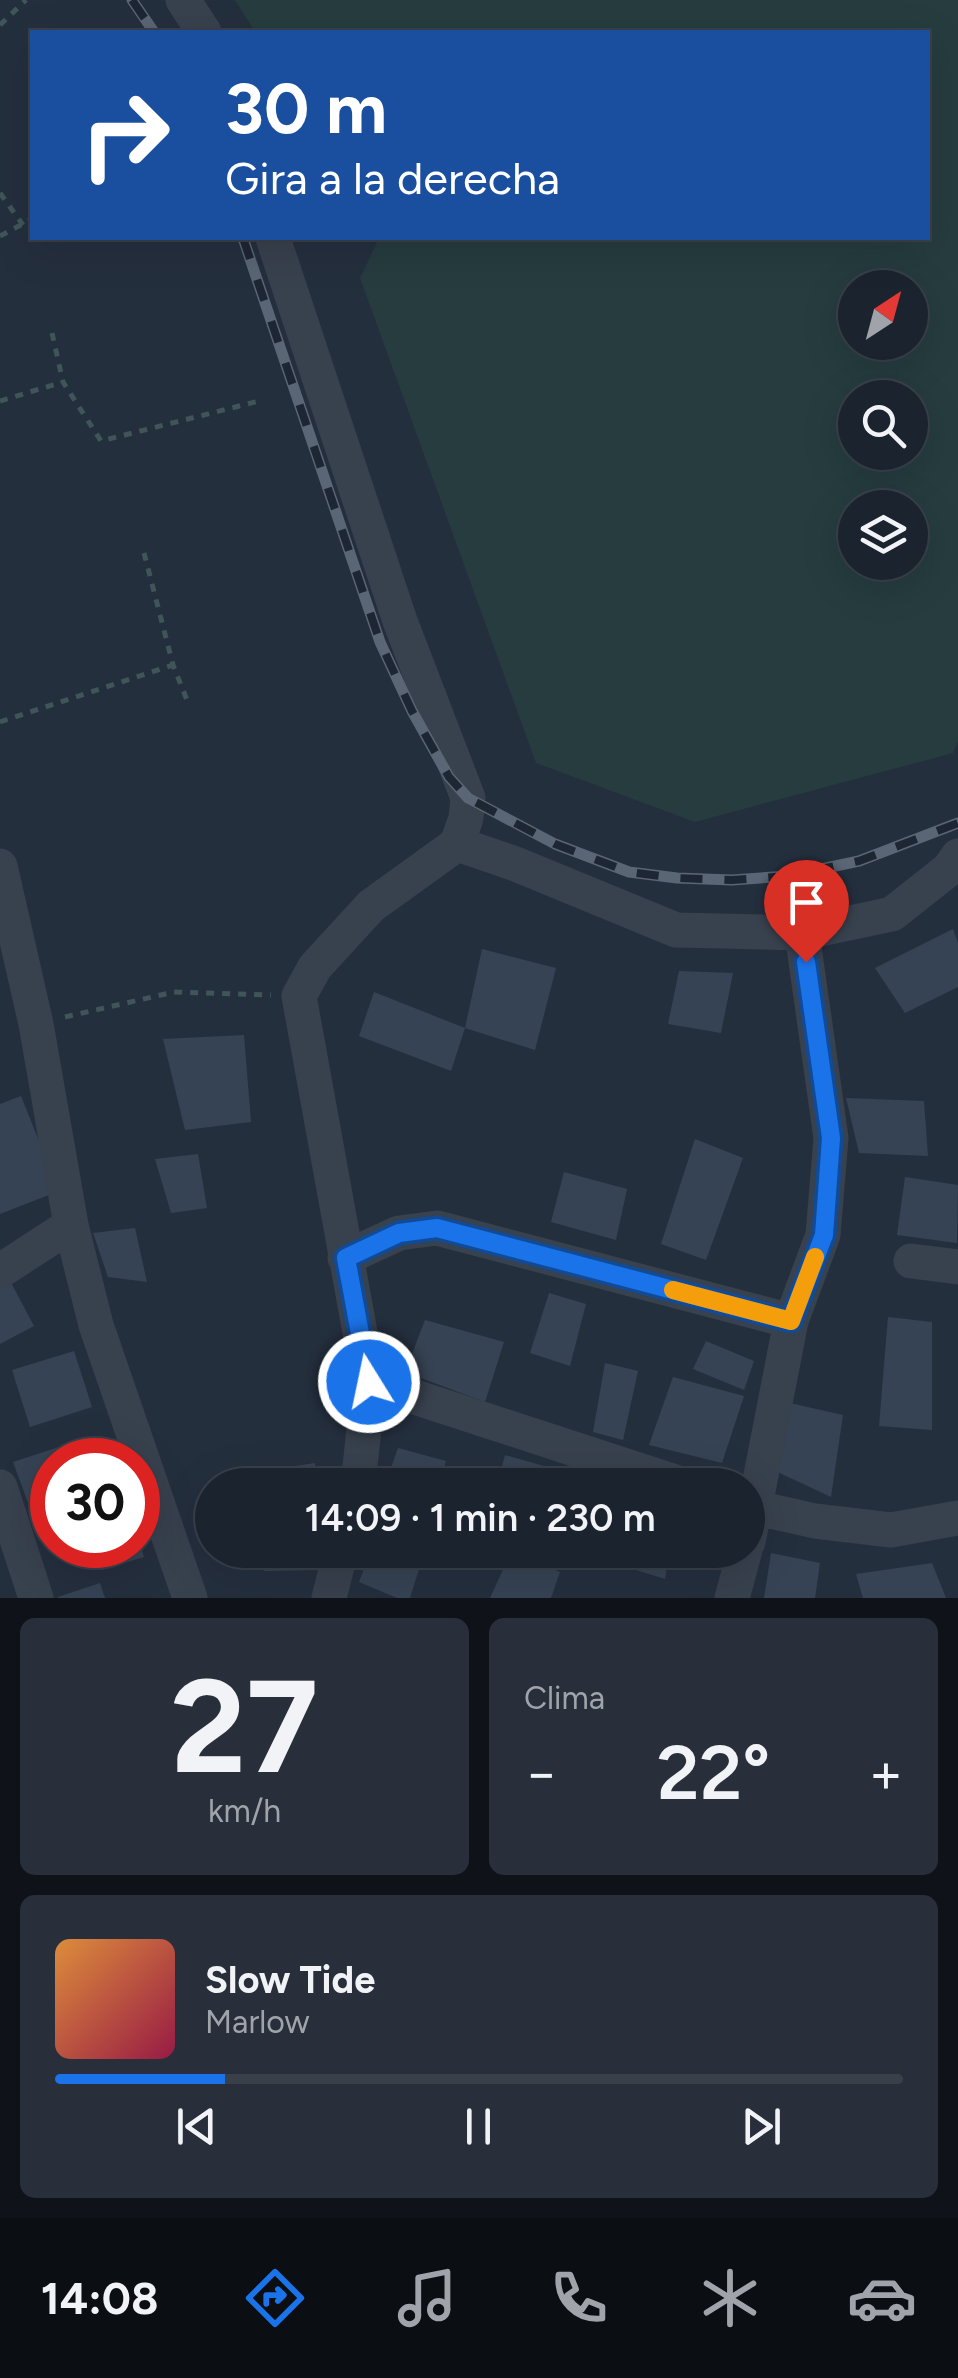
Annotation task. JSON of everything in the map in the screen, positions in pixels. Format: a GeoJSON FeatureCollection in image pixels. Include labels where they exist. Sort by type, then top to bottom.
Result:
{"type":"FeatureCollection","features":[{"type":"Feature","properties":{"kind":"street"},"geometry":{"type":"LineString","coordinates":[[183,0],[203,30]]}},
{"type":"Feature","properties":{"kind":"street"},"geometry":{"type":"LineString","coordinates":[[274,240],[400,620],[468,798],[457,844],[371,906],[315,967],[299,996],[369,1382],[360,1468]]}},
{"type":"Feature","properties":{"kind":"street"},"geometry":{"type":"LineString","coordinates":[[457,844],[513,862],[676,930],[802,933],[892,914],[949,869],[958,856]]}},
{"type":"Feature","properties":{"kind":"street"},"geometry":{"type":"LineString","coordinates":[[0,869],[36,1024],[71,1225],[96,1325],[190,1598]]}},
{"type":"Feature","properties":{"kind":"street"},"geometry":{"type":"LineString","coordinates":[[761,1468],[791,1321],[824,1235],[831,1138],[802,933]]}},
{"type":"Feature","properties":{"kind":"street"},"geometry":{"type":"LineString","coordinates":[[0,1272],[71,1225]]}},
{"type":"Feature","properties":{"kind":"street"},"geometry":{"type":"LineString","coordinates":[[346,1258],[399,1233],[437,1228],[791,1321]]}},
{"type":"Feature","properties":{"kind":"street"},"geometry":{"type":"LineString","coordinates":[[911,1261],[958,1267]]}},
{"type":"Feature","properties":{"kind":"street"},"geometry":{"type":"LineString","coordinates":[[369,1382],[632,1468]]}},
{"type":"Feature","properties":{"kind":"street"},"geometry":{"type":"LineString","coordinates":[[0,1487],[36,1598]]}},
{"type":"Feature","properties":{"kind":"street"},"geometry":{"type":"LineString","coordinates":[[765,1519],[891,1530],[958,1518]]}},
{"type":"Feature","properties":{"kind":"street"},"geometry":{"type":"LineString","coordinates":[[329,1598],[337,1568]]}},
{"type":"Feature","properties":{"kind":"street"},"geometry":{"type":"LineString","coordinates":[[732,1598],[740,1568]]}},
{"type":"Feature","properties":{"kind":"path"},"geometry":{"type":"LineString","coordinates":[[0,25],[26,0]]}},
{"type":"Feature","properties":{"kind":"path"},"geometry":{"type":"LineString","coordinates":[[0,194],[22,225]]}},
{"type":"Feature","properties":{"kind":"path"},"geometry":{"type":"LineString","coordinates":[[0,236],[30,221]]}},
{"type":"Feature","properties":{"kind":"path"},"geometry":{"type":"LineString","coordinates":[[52,334],[63,382],[101,440],[259,400]]}},
{"type":"Feature","properties":{"kind":"path"},"geometry":{"type":"LineString","coordinates":[[0,401],[63,382]]}},
{"type":"Feature","properties":{"kind":"path"},"geometry":{"type":"LineString","coordinates":[[144,553],[174,666],[189,705]]}},
{"type":"Feature","properties":{"kind":"path"},"geometry":{"type":"LineString","coordinates":[[0,722],[174,666]]}},
{"type":"Feature","properties":{"kind":"path"},"geometry":{"type":"LineString","coordinates":[[36,1024],[174,992],[299,996]]}},
{"type":"Feature","properties":{"kind":"green space"},"geometry":{"type":"Polygon","coordinates":[[[235,0],[958,0],[958,741],[953,753],[695,822],[536,763],[360,278],[378,240],[930,240],[930,30],[254,30],[235,0]]]}},
{"type":"Feature","properties":{"kind":"building"},"geometry":{"type":"Polygon","coordinates":[[[953,929],[958,943],[958,987],[905,1013],[875,968],[953,929]]]}},
{"type":"Feature","properties":{"kind":"building"},"geometry":{"type":"Polygon","coordinates":[[[482,949],[556,968],[535,1050],[465,1028],[482,949]]]}},
{"type":"Feature","properties":{"kind":"building"},"geometry":{"type":"Polygon","coordinates":[[[679,971],[733,973],[721,1033],[668,1024],[679,971]]]}},
{"type":"Feature","properties":{"kind":"building"},"geometry":{"type":"Polygon","coordinates":[[[374,992],[465,1028],[451,1071],[359,1036],[374,992]]]}},
{"type":"Feature","properties":{"kind":"building"},"geometry":{"type":"Polygon","coordinates":[[[244,1035],[251,1122],[185,1130],[163,1039],[244,1035]]]}},
{"type":"Feature","properties":{"kind":"building"},"geometry":{"type":"Polygon","coordinates":[[[21,1096],[59,1191],[0,1214],[0,1104],[21,1096]]]}},
{"type":"Feature","properties":{"kind":"building"},"geometry":{"type":"Polygon","coordinates":[[[846,1098],[924,1101],[928,1156],[859,1153],[846,1098]]]}},
{"type":"Feature","properties":{"kind":"building"},"geometry":{"type":"Polygon","coordinates":[[[695,1139],[743,1158],[706,1260],[661,1244],[695,1139]]]}},
{"type":"Feature","properties":{"kind":"building"},"geometry":{"type":"Polygon","coordinates":[[[198,1154],[207,1208],[171,1213],[155,1159],[198,1154]]]}},
{"type":"Feature","properties":{"kind":"building"},"geometry":{"type":"Polygon","coordinates":[[[564,1172],[627,1189],[616,1240],[551,1222],[564,1172]]]}},
{"type":"Feature","properties":{"kind":"building"},"geometry":{"type":"Polygon","coordinates":[[[905,1177],[958,1185],[957,1243],[897,1235],[905,1177]]]}},
{"type":"Feature","properties":{"kind":"building"},"geometry":{"type":"Polygon","coordinates":[[[135,1228],[147,1282],[108,1277],[93,1233],[135,1228]]]}},
{"type":"Feature","properties":{"kind":"building"},"geometry":{"type":"Polygon","coordinates":[[[7,1275],[34,1326],[0,1344],[0,1279],[7,1275]]]}},
{"type":"Feature","properties":{"kind":"building"},"geometry":{"type":"Polygon","coordinates":[[[549,1293],[586,1304],[570,1366],[530,1353],[549,1293]]]}},
{"type":"Feature","properties":{"kind":"building"},"geometry":{"type":"Polygon","coordinates":[[[888,1317],[932,1322],[932,1430],[879,1426],[888,1317]]]}},
{"type":"Feature","properties":{"kind":"building"},"geometry":{"type":"Polygon","coordinates":[[[425,1320],[504,1342],[485,1402],[405,1372],[425,1320]]]}},
{"type":"Feature","properties":{"kind":"building"},"geometry":{"type":"Polygon","coordinates":[[[706,1341],[754,1361],[744,1390],[693,1369],[706,1341]]]}},
{"type":"Feature","properties":{"kind":"building"},"geometry":{"type":"Polygon","coordinates":[[[74,1351],[92,1407],[30,1427],[12,1370],[74,1351]]]}},
{"type":"Feature","properties":{"kind":"building"},"geometry":{"type":"Polygon","coordinates":[[[605,1363],[638,1371],[623,1440],[593,1432],[605,1363]]]}},
{"type":"Feature","properties":{"kind":"building"},"geometry":{"type":"Polygon","coordinates":[[[673,1377],[744,1396],[722,1463],[649,1445],[673,1377]]]}},
{"type":"Feature","properties":{"kind":"building"},"geometry":{"type":"Polygon","coordinates":[[[781,1401],[843,1415],[831,1497],[769,1468],[781,1401]]]}},
{"type":"Feature","properties":{"kind":"building"},"geometry":{"type":"Polygon","coordinates":[[[398,1448],[446,1461],[444,1468],[391,1468],[398,1448]]]}},
{"type":"Feature","properties":{"kind":"building"},"geometry":{"type":"Polygon","coordinates":[[[505,1455],[551,1468],[502,1468],[505,1455]]]}},
{"type":"Feature","properties":{"kind":"building"},"geometry":{"type":"Polygon","coordinates":[[[30,1456],[30,1508],[13,1462],[30,1456]]]}},
{"type":"Feature","properties":{"kind":"building"},"geometry":{"type":"Polygon","coordinates":[[[315,1463],[315,1468],[281,1468],[315,1463]]]}},
{"type":"Feature","properties":{"kind":"building"},"geometry":{"type":"Polygon","coordinates":[[[771,1553],[820,1563],[815,1598],[764,1598],[771,1553]]]}},
{"type":"Feature","properties":{"kind":"building"},"geometry":{"type":"Polygon","coordinates":[[[932,1563],[946,1598],[863,1598],[856,1574],[932,1563]]]}},
{"type":"Feature","properties":{"kind":"building"},"geometry":{"type":"Polygon","coordinates":[[[264,1568],[325,1570],[264,1571],[264,1568]]]}},
{"type":"Feature","properties":{"kind":"building"},"geometry":{"type":"Polygon","coordinates":[[[364,1568],[419,1568],[410,1598],[397,1598],[359,1582],[364,1568]]]}},
{"type":"Feature","properties":{"kind":"building"},"geometry":{"type":"Polygon","coordinates":[[[504,1568],[550,1568],[560,1572],[551,1598],[490,1598],[504,1568]]]}},
{"type":"Feature","properties":{"kind":"building"},"geometry":{"type":"Polygon","coordinates":[[[629,1568],[667,1568],[665,1579],[629,1568]]]}},
{"type":"Feature","properties":{"kind":"building"},"geometry":{"type":"Polygon","coordinates":[[[100,1583],[105,1598],[58,1598],[58,1597],[100,1583]]]}},
{"type":"Feature","properties":{"kind":"railway"},"geometry":{"type":"LineString","coordinates":[[132,0],[153,30]]}},
{"type":"Feature","properties":{"kind":"railway"},"geometry":{"type":"LineString","coordinates":[[244,240],[380,642],[449,777],[468,798],[555,844],[629,872],[677,878],[788,876],[859,861],[958,823]]}},
{"type":"Feature","properties":{"kind":"slow traffic"},"geometry":{"type":"LineString","coordinates":[[673,1290],[791,1321],[815,1257]]}},
{"type":"Feature","properties":{"kind":"route"},"geometry":{"type":"LineString","coordinates":[[369,1382],[346,1258],[399,1233],[437,1228],[791,1321],[824,1235],[831,1138],[806,962]]}}]}
